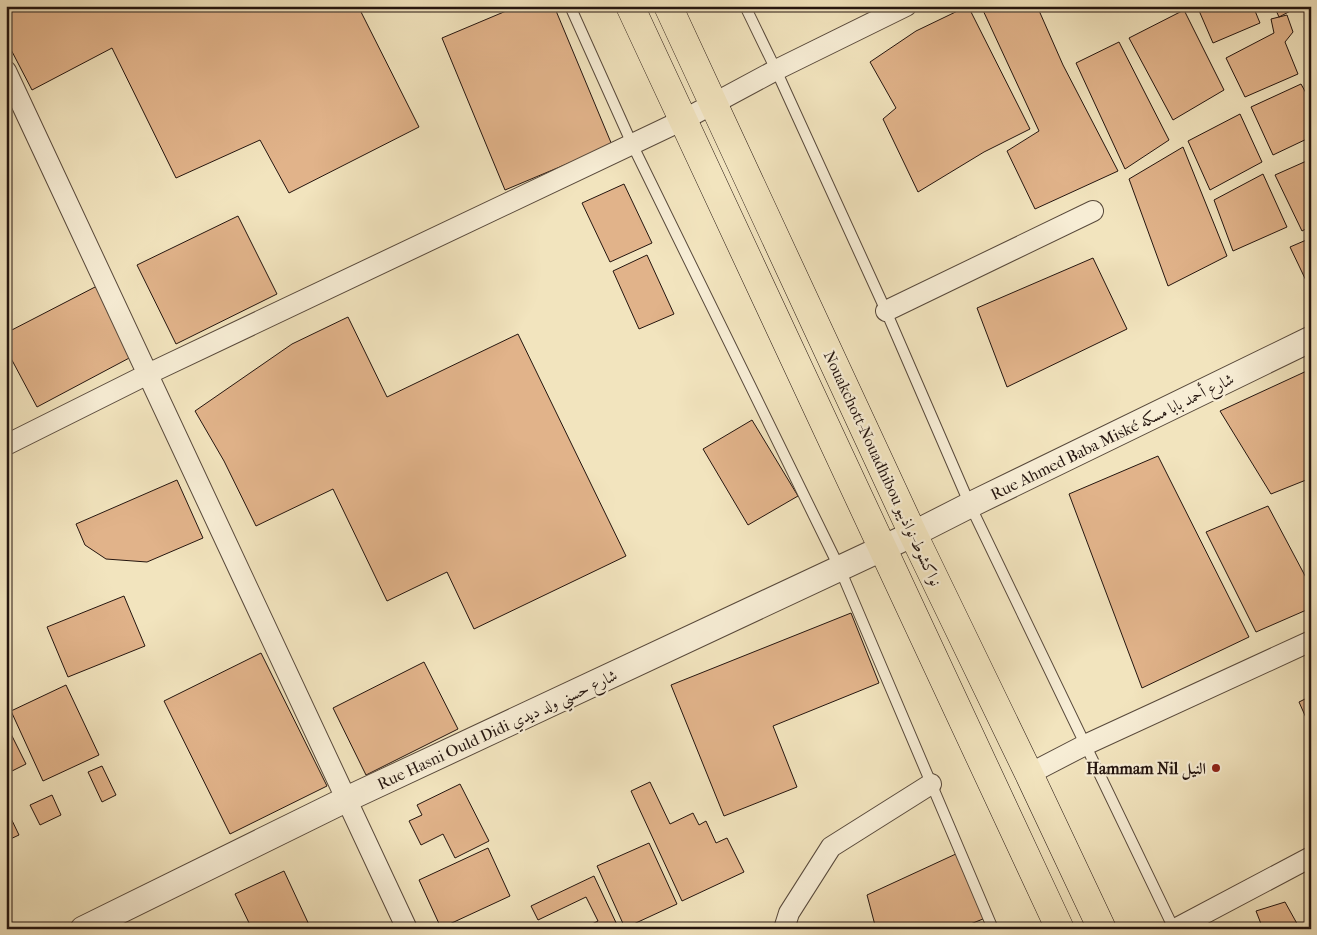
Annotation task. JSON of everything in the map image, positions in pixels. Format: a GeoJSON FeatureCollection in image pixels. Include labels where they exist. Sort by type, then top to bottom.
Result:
{"type":"FeatureCollection","features":[{"type":"Feature","properties":{"kind":"highway"},"geometry":{"type":"LineString","coordinates":[[630,6],[1060,929]]}},
{"type":"Feature","properties":{"kind":"highway","name":"Nouakchott-Nouadhibou نواكشوط-نواذيبو"},"geometry":{"type":"LineString","coordinates":[[668,6],[913,534],[1030,774],[1102,929]]}},
{"type":"Feature","properties":{"kind":"street"},"geometry":{"type":"LineString","coordinates":[[6,445],[148,374],[683,120],[776,70],[906,6]]}},
{"type":"Feature","properties":{"kind":"street"},"geometry":{"type":"LineString","coordinates":[[6,71],[407,929]]}},
{"type":"Feature","properties":{"kind":"street"},"geometry":{"type":"LineString","coordinates":[[886,311],[1093,211]]}},
{"type":"Feature","properties":{"kind":"street","name":"Rue Ahmed Baba Miské شارع أحمد بابا مسكه"},"geometry":{"type":"LineString","coordinates":[[913,534],[1311,339]]}},
{"type":"Feature","properties":{"kind":"street","name":"Rue Hasni Ould Didi شارع حسني ولد ديدي"},"geometry":{"type":"LineString","coordinates":[[83,929],[347,799],[913,534]]}},
{"type":"Feature","properties":{"kind":"street"},"geometry":{"type":"LineString","coordinates":[[1030,774],[1085,745],[1311,641]]}},
{"type":"Feature","properties":{"kind":"street"},"geometry":{"type":"LineString","coordinates":[[784,929],[789,912],[831,847],[931,784]]}},
{"type":"Feature","properties":{"kind":"street"},"geometry":{"type":"LineString","coordinates":[[1175,929],[1311,857]]}},
{"type":"Feature","properties":{"kind":"lane"},"geometry":{"type":"LineString","coordinates":[[570,6],[632,144],[840,569],[993,929]]}},
{"type":"Feature","properties":{"kind":"lane"},"geometry":{"type":"LineString","coordinates":[[745,6],[886,311],[970,505],[1175,929]]}},
{"type":"Feature","properties":{"kind":"building"},"geometry":{"type":"Polygon","coordinates":[[[6,6],[358,6],[419,127],[289,193],[260,140],[176,178],[112,48],[32,90],[6,40],[6,6]]]}},
{"type":"Feature","properties":{"kind":"building"},"geometry":{"type":"Polygon","coordinates":[[[518,6],[554,6],[612,145],[505,190],[442,38],[518,6]]]}},
{"type":"Feature","properties":{"kind":"building"},"geometry":{"type":"Polygon","coordinates":[[[968,6],[1030,129],[984,152],[918,192],[883,119],[896,108],[870,62],[916,31],[968,6]]]}},
{"type":"Feature","properties":{"kind":"building"},"geometry":{"type":"Polygon","coordinates":[[[981,6],[1037,6],[1063,65],[1118,171],[1035,209],[1007,151],[1039,131],[981,6]]]}},
{"type":"Feature","properties":{"kind":"building"},"geometry":{"type":"Polygon","coordinates":[[[1197,6],[1253,6],[1260,23],[1213,43],[1197,6]]]}},
{"type":"Feature","properties":{"kind":"building"},"geometry":{"type":"Polygon","coordinates":[[[1274,6],[1300,6],[1279,17],[1274,6]]]}},
{"type":"Feature","properties":{"kind":"building"},"geometry":{"type":"Polygon","coordinates":[[[1184,10],[1224,90],[1173,120],[1129,38],[1184,10]]]}},
{"type":"Feature","properties":{"kind":"building"},"geometry":{"type":"Polygon","coordinates":[[[1287,15],[1293,32],[1285,42],[1298,74],[1245,97],[1226,58],[1274,33],[1271,19],[1287,15]]]}},
{"type":"Feature","properties":{"kind":"building"},"geometry":{"type":"Polygon","coordinates":[[[1119,42],[1169,140],[1125,169],[1076,63],[1119,42]]]}},
{"type":"Feature","properties":{"kind":"building"},"geometry":{"type":"Polygon","coordinates":[[[1301,84],[1311,102],[1311,137],[1273,155],[1251,107],[1301,84]]]}},
{"type":"Feature","properties":{"kind":"building"},"geometry":{"type":"Polygon","coordinates":[[[1240,114],[1262,162],[1210,190],[1188,141],[1240,114]]]}},
{"type":"Feature","properties":{"kind":"building"},"geometry":{"type":"Polygon","coordinates":[[[1183,147],[1227,256],[1168,286],[1129,179],[1183,147]]]}},
{"type":"Feature","properties":{"kind":"building"},"geometry":{"type":"Polygon","coordinates":[[[1311,159],[1311,226],[1302,231],[1275,175],[1311,159]]]}},
{"type":"Feature","properties":{"kind":"building"},"geometry":{"type":"Polygon","coordinates":[[[1263,174],[1287,227],[1233,251],[1214,200],[1263,174]]]}},
{"type":"Feature","properties":{"kind":"building"},"geometry":{"type":"Polygon","coordinates":[[[624,184],[652,243],[610,262],[582,203],[624,184]]]}},
{"type":"Feature","properties":{"kind":"building"},"geometry":{"type":"Polygon","coordinates":[[[238,216],[277,294],[176,344],[137,265],[238,216]]]}},
{"type":"Feature","properties":{"kind":"building"},"geometry":{"type":"Polygon","coordinates":[[[1311,238],[1311,291],[1290,247],[1311,238]]]}},
{"type":"Feature","properties":{"kind":"building"},"geometry":{"type":"Polygon","coordinates":[[[647,255],[674,314],[639,329],[613,271],[647,255]]]}},
{"type":"Feature","properties":{"kind":"building"},"geometry":{"type":"Polygon","coordinates":[[[1093,258],[1127,329],[1007,387],[977,308],[1093,258]]]}},
{"type":"Feature","properties":{"kind":"building"},"geometry":{"type":"Polygon","coordinates":[[[97,286],[133,356],[37,407],[6,349],[6,333],[97,286]]]}},
{"type":"Feature","properties":{"kind":"building"},"geometry":{"type":"Polygon","coordinates":[[[348,317],[387,397],[518,334],[626,556],[474,629],[447,572],[387,601],[333,489],[256,526],[224,461],[195,411],[292,344],[348,317]]]}},
{"type":"Feature","properties":{"kind":"building"},"geometry":{"type":"Polygon","coordinates":[[[1311,369],[1311,478],[1271,494],[1220,411],[1311,369]]]}},
{"type":"Feature","properties":{"kind":"building"},"geometry":{"type":"Polygon","coordinates":[[[752,420],[798,496],[748,525],[703,449],[752,420]]]}},
{"type":"Feature","properties":{"kind":"building"},"geometry":{"type":"Polygon","coordinates":[[[1158,456],[1249,637],[1142,688],[1069,494],[1158,456]]]}},
{"type":"Feature","properties":{"kind":"building"},"geometry":{"type":"Polygon","coordinates":[[[177,480],[203,538],[147,562],[106,559],[85,545],[76,524],[177,480]]]}},
{"type":"Feature","properties":{"kind":"building"},"geometry":{"type":"Polygon","coordinates":[[[1268,506],[1311,587],[1311,608],[1256,632],[1206,532],[1268,506]]]}},
{"type":"Feature","properties":{"kind":"building"},"geometry":{"type":"Polygon","coordinates":[[[124,596],[145,646],[68,677],[47,627],[124,596]]]}},
{"type":"Feature","properties":{"kind":"building"},"geometry":{"type":"Polygon","coordinates":[[[851,613],[879,683],[773,726],[797,787],[724,816],[671,685],[851,613]]]}},
{"type":"Feature","properties":{"kind":"building"},"geometry":{"type":"Polygon","coordinates":[[[261,653],[327,786],[230,834],[164,701],[261,653]]]}},
{"type":"Feature","properties":{"kind":"building"},"geometry":{"type":"Polygon","coordinates":[[[424,662],[458,729],[366,775],[333,708],[424,662]]]}},
{"type":"Feature","properties":{"kind":"building"},"geometry":{"type":"Polygon","coordinates":[[[66,685],[99,755],[43,781],[11,711],[66,685]]]}},
{"type":"Feature","properties":{"kind":"building"},"geometry":{"type":"Polygon","coordinates":[[[1311,696],[1311,729],[1299,702],[1311,696]]]}},
{"type":"Feature","properties":{"kind":"building"},"geometry":{"type":"Polygon","coordinates":[[[6,724],[26,764],[6,774],[6,724]]]}},
{"type":"Feature","properties":{"kind":"building"},"geometry":{"type":"Polygon","coordinates":[[[102,766],[116,795],[102,802],[88,772],[102,766]]]}},
{"type":"Feature","properties":{"kind":"building"},"geometry":{"type":"Polygon","coordinates":[[[650,782],[670,824],[693,813],[699,825],[706,821],[716,843],[727,838],[744,872],[682,901],[631,791],[650,782]]]}},
{"type":"Feature","properties":{"kind":"building"},"geometry":{"type":"Polygon","coordinates":[[[460,784],[489,841],[455,858],[443,834],[421,845],[409,821],[422,815],[417,805],[460,784]]]}},
{"type":"Feature","properties":{"kind":"building"},"geometry":{"type":"Polygon","coordinates":[[[52,795],[61,815],[40,825],[30,805],[52,795]]]}},
{"type":"Feature","properties":{"kind":"building"},"geometry":{"type":"Polygon","coordinates":[[[6,808],[19,835],[6,841],[6,808]]]}},
{"type":"Feature","properties":{"kind":"building"},"geometry":{"type":"Polygon","coordinates":[[[649,843],[677,904],[625,928],[597,866],[649,843]]]}},
{"type":"Feature","properties":{"kind":"building"},"geometry":{"type":"Polygon","coordinates":[[[488,848],[510,896],[441,928],[419,880],[488,848]]]}},
{"type":"Feature","properties":{"kind":"building"},"geometry":{"type":"Polygon","coordinates":[[[958,853],[988,917],[958,929],[876,929],[867,895],[958,853]]]}},
{"type":"Feature","properties":{"kind":"building"},"geometry":{"type":"Polygon","coordinates":[[[284,871],[311,929],[252,929],[235,894],[284,871]]]}},
{"type":"Feature","properties":{"kind":"building"},"geometry":{"type":"Polygon","coordinates":[[[594,876],[619,929],[582,929],[598,921],[586,897],[538,920],[531,906],[594,876]]]}},
{"type":"Feature","properties":{"kind":"building"},"geometry":{"type":"Polygon","coordinates":[[[1285,902],[1300,929],[1263,929],[1256,911],[1285,902]]]}},
{"type":"Feature","properties":{"kind":"place","name":"Hammam Nil النيل"},"geometry":{"type":"Point","coordinates":[1216,768]}}]}
